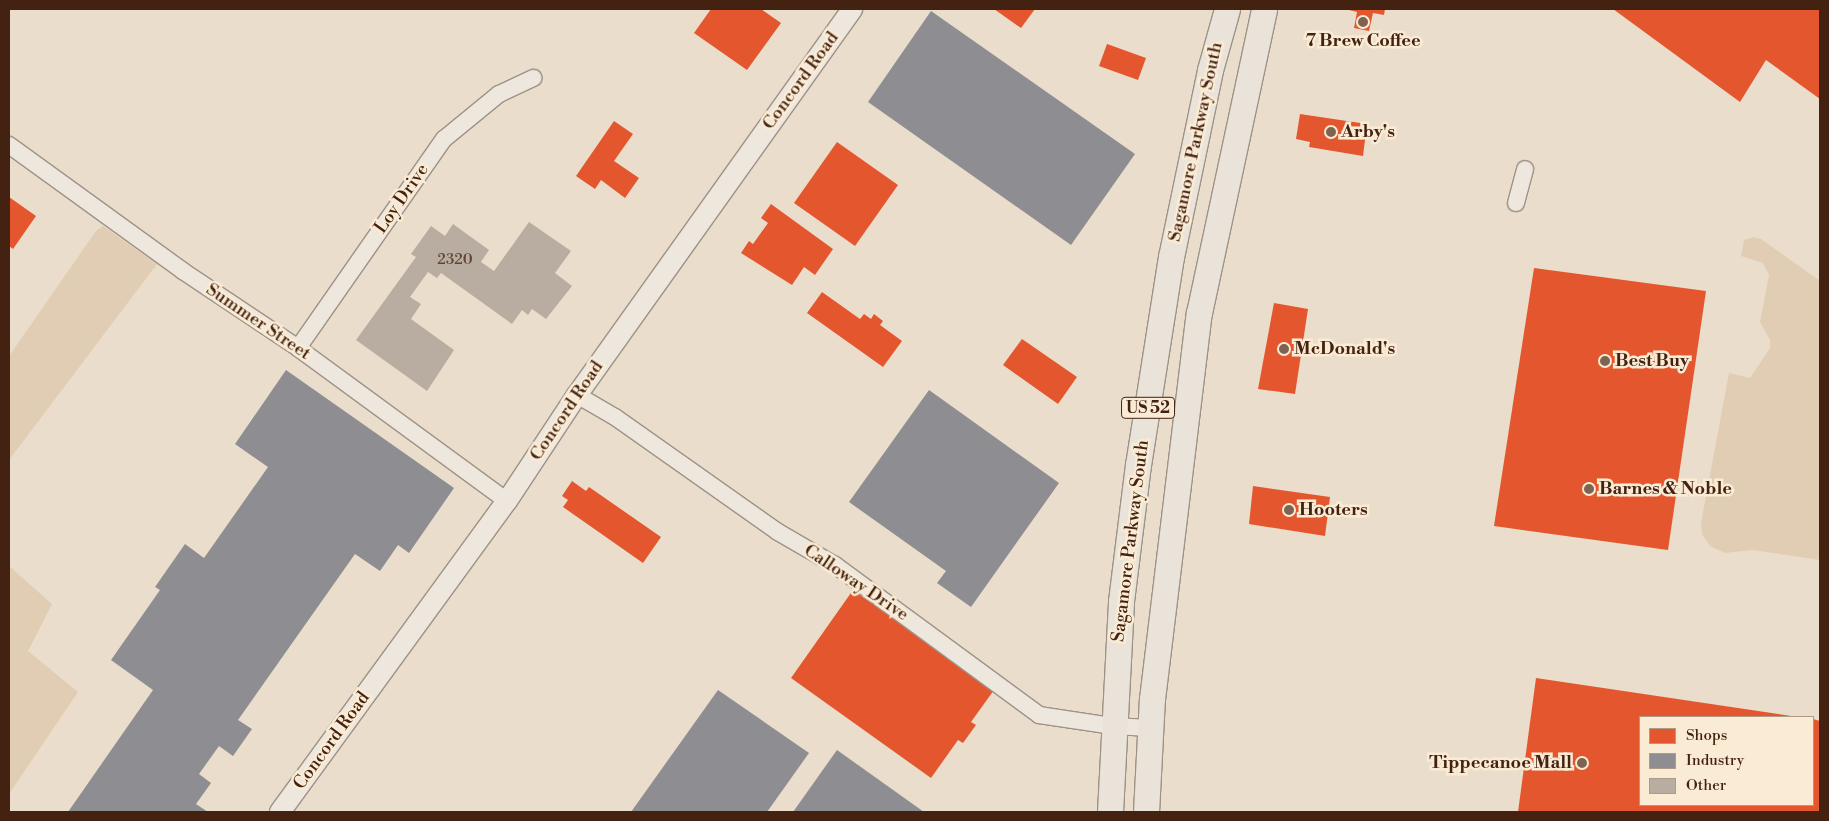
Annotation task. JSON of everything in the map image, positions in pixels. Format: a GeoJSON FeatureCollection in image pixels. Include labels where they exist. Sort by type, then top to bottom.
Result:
{"type":"FeatureCollection","features":[{"type":"Feature","properties":{"kind":"main road","name":"Sagamore Parkway South"},"geometry":{"type":"LineString","coordinates":[[1110,812],[1121,601],[1171,257],[1210,70],[1227,9]]}},
{"type":"Feature","properties":{"kind":"main road","name":"US 52"},"geometry":{"type":"LineString","coordinates":[[1146,812],[1150,728],[1199,313],[1264,9]]}},
{"type":"Feature","properties":{"kind":"street","name":"Concord Road"},"geometry":{"type":"LineString","coordinates":[[280,812],[506,501],[577,395],[852,9]]}},
{"type":"Feature","properties":{"kind":"street","name":"Loy Drive"},"geometry":{"type":"LineString","coordinates":[[298,348],[444,139],[499,94],[533,78]]}},
{"type":"Feature","properties":{"kind":"street","name":"Summer Street"},"geometry":{"type":"LineString","coordinates":[[9,145],[183,271],[298,348],[506,501]]}},
{"type":"Feature","properties":{"kind":"street"},"geometry":{"type":"LineString","coordinates":[[1516,204],[1525,169]]}},
{"type":"Feature","properties":{"kind":"street","name":"Calloway Drive"},"geometry":{"type":"LineString","coordinates":[[577,395],[615,417],[778,532],[835,565],[1039,715],[1113,726],[1150,728]]}},
{"type":"Feature","properties":{"kind":"shaded area"},"geometry":{"type":"Polygon","coordinates":[[[103,226],[157,264],[9,460],[9,356],[96,231],[103,226]]]}},
{"type":"Feature","properties":{"kind":"shaded area"},"geometry":{"type":"Polygon","coordinates":[[[1753,237],[1761,239],[1820,281],[1820,560],[1752,550],[1725,553],[1710,546],[1702,534],[1701,523],[1729,373],[1750,378],[1770,348],[1770,340],[1760,322],[1769,275],[1763,263],[1741,256],[1744,240],[1753,237]]]}},
{"type":"Feature","properties":{"kind":"shaded area"},"geometry":{"type":"Polygon","coordinates":[[[9,566],[52,604],[28,651],[78,692],[9,794],[9,566]]]}},
{"type":"Feature","properties":{"kind":"building: Shops"},"geometry":{"type":"Polygon","coordinates":[[[711,9],[761,9],[781,23],[747,70],[694,33],[711,9]]]}},
{"type":"Feature","properties":{"kind":"building: Shops"},"geometry":{"type":"Polygon","coordinates":[[[994,9],[1035,9],[1021,28],[994,9]]]}},
{"type":"Feature","properties":{"kind":"building: Shops","name":"7 Brew Coffee"},"geometry":{"type":"Polygon","coordinates":[[[1345,9],[1385,9],[1384,15],[1373,13],[1369,31],[1354,28],[1357,12],[1345,9]]]}},
{"type":"Feature","properties":{"kind":"building: Shops"},"geometry":{"type":"Polygon","coordinates":[[[1613,9],[1820,9],[1820,99],[1766,60],[1740,102],[1613,9]]]}},
{"type":"Feature","properties":{"kind":"building: Shops"},"geometry":{"type":"Polygon","coordinates":[[[1107,44],[1146,58],[1138,80],[1099,66],[1107,44]]]}},
{"type":"Feature","properties":{"kind":"building: Shops","name":"Arby's"},"geometry":{"type":"Polygon","coordinates":[[[1300,114],[1367,124],[1363,156],[1309,147],[1310,142],[1296,139],[1300,114]]]}},
{"type":"Feature","properties":{"kind":"building: Shops"},"geometry":{"type":"Polygon","coordinates":[[[614,121],[633,134],[614,161],[639,178],[625,198],[601,180],[595,189],[576,176],[614,121]]]}},
{"type":"Feature","properties":{"kind":"building: Shops"},"geometry":{"type":"Polygon","coordinates":[[[837,142],[898,185],[855,246],[794,203],[837,142]]]}},
{"type":"Feature","properties":{"kind":"building: Shops"},"geometry":{"type":"Polygon","coordinates":[[[9,197],[36,216],[13,249],[9,246],[9,197]]]}},
{"type":"Feature","properties":{"kind":"building: Shops"},"geometry":{"type":"Polygon","coordinates":[[[771,204],[833,249],[815,275],[804,267],[792,285],[741,253],[749,241],[753,244],[768,223],[761,218],[771,204]]]}},
{"type":"Feature","properties":{"kind":"building: Shops"},"geometry":{"type":"Polygon","coordinates":[[[1534,268],[1706,291],[1668,550],[1494,526],[1534,268]]]}},
{"type":"Feature","properties":{"kind":"building: Shops"},"geometry":{"type":"Polygon","coordinates":[[[822,292],[860,319],[864,314],[871,319],[874,314],[883,321],[880,325],[902,341],[883,367],[807,313],[822,292]]]}},
{"type":"Feature","properties":{"kind":"building: Shops","name":"McDonald's"},"geometry":{"type":"Polygon","coordinates":[[[1274,303],[1308,309],[1295,394],[1258,389],[1274,303]]]}},
{"type":"Feature","properties":{"kind":"building: Shops"},"geometry":{"type":"Polygon","coordinates":[[[1022,339],[1077,377],[1058,404],[1003,365],[1022,339]]]}},
{"type":"Feature","properties":{"kind":"building: Shops"},"geometry":{"type":"Polygon","coordinates":[[[572,481],[586,491],[589,487],[661,537],[643,563],[563,507],[568,500],[562,496],[572,481]]]}},
{"type":"Feature","properties":{"kind":"building: Shops","name":"Hooters"},"geometry":{"type":"Polygon","coordinates":[[[1253,486],[1330,497],[1325,536],[1249,524],[1253,486]]]}},
{"type":"Feature","properties":{"kind":"building: Shops"},"geometry":{"type":"Polygon","coordinates":[[[853,590],[994,690],[971,722],[976,725],[963,743],[958,740],[931,778],[791,678],[853,590]]]}},
{"type":"Feature","properties":{"kind":"building: Shops","name":"Tippecanoe Mall"},"geometry":{"type":"Polygon","coordinates":[[[1536,678],[1791,716],[1639,716],[1639,806],[1814,806],[1814,719],[1820,721],[1820,812],[1518,812],[1536,678]]]}},
{"type":"Feature","properties":{"kind":"building: Industry"},"geometry":{"type":"Polygon","coordinates":[[[931,11],[1135,154],[1071,245],[868,102],[931,11]]]}},
{"type":"Feature","properties":{"kind":"building: Industry"},"geometry":{"type":"Polygon","coordinates":[[[286,370],[454,488],[409,553],[398,545],[380,571],[355,554],[238,720],[252,729],[233,756],[219,746],[199,774],[211,783],[196,804],[208,812],[68,812],[153,690],[111,660],[160,590],[155,587],[185,544],[204,558],[268,467],[235,444],[286,370]]]}},
{"type":"Feature","properties":{"kind":"building: Industry"},"geometry":{"type":"Polygon","coordinates":[[[929,390],[1059,483],[971,607],[937,583],[946,571],[849,502],[929,390]]]}},
{"type":"Feature","properties":{"kind":"building: Industry"},"geometry":{"type":"Polygon","coordinates":[[[718,690],[809,753],[767,812],[631,812],[718,690]]]}},
{"type":"Feature","properties":{"kind":"building: Industry"},"geometry":{"type":"Polygon","coordinates":[[[837,750],[924,812],[793,812],[837,750]]]}},
{"type":"Feature","properties":{"kind":"building: Other"},"geometry":{"type":"Polygon","coordinates":[[[529,222],[571,251],[555,273],[572,286],[546,319],[532,309],[528,315],[522,310],[512,324],[441,273],[437,278],[428,272],[410,297],[421,304],[411,319],[454,350],[427,391],[356,340],[416,257],[411,254],[431,226],[445,236],[453,224],[489,250],[481,262],[494,271],[529,222]]]}},
{"type":"Feature","properties":{"kind":"place","name":"7 Brew Coffee"},"geometry":{"type":"Point","coordinates":[1363,22]}},
{"type":"Feature","properties":{"kind":"place","name":"Arby's"},"geometry":{"type":"Point","coordinates":[1331,132]}},
{"type":"Feature","properties":{"kind":"place","name":"McDonald's"},"geometry":{"type":"Point","coordinates":[1284,349]}},
{"type":"Feature","properties":{"kind":"place","name":"Best Buy"},"geometry":{"type":"Point","coordinates":[1605,361]}},
{"type":"Feature","properties":{"kind":"place","name":"Barnes & Noble"},"geometry":{"type":"Point","coordinates":[1589,489]}},
{"type":"Feature","properties":{"kind":"place","name":"Hooters"},"geometry":{"type":"Point","coordinates":[1289,510]}},
{"type":"Feature","properties":{"kind":"place","name":"Tippecanoe Mall"},"geometry":{"type":"Point","coordinates":[1582,763]}}]}
